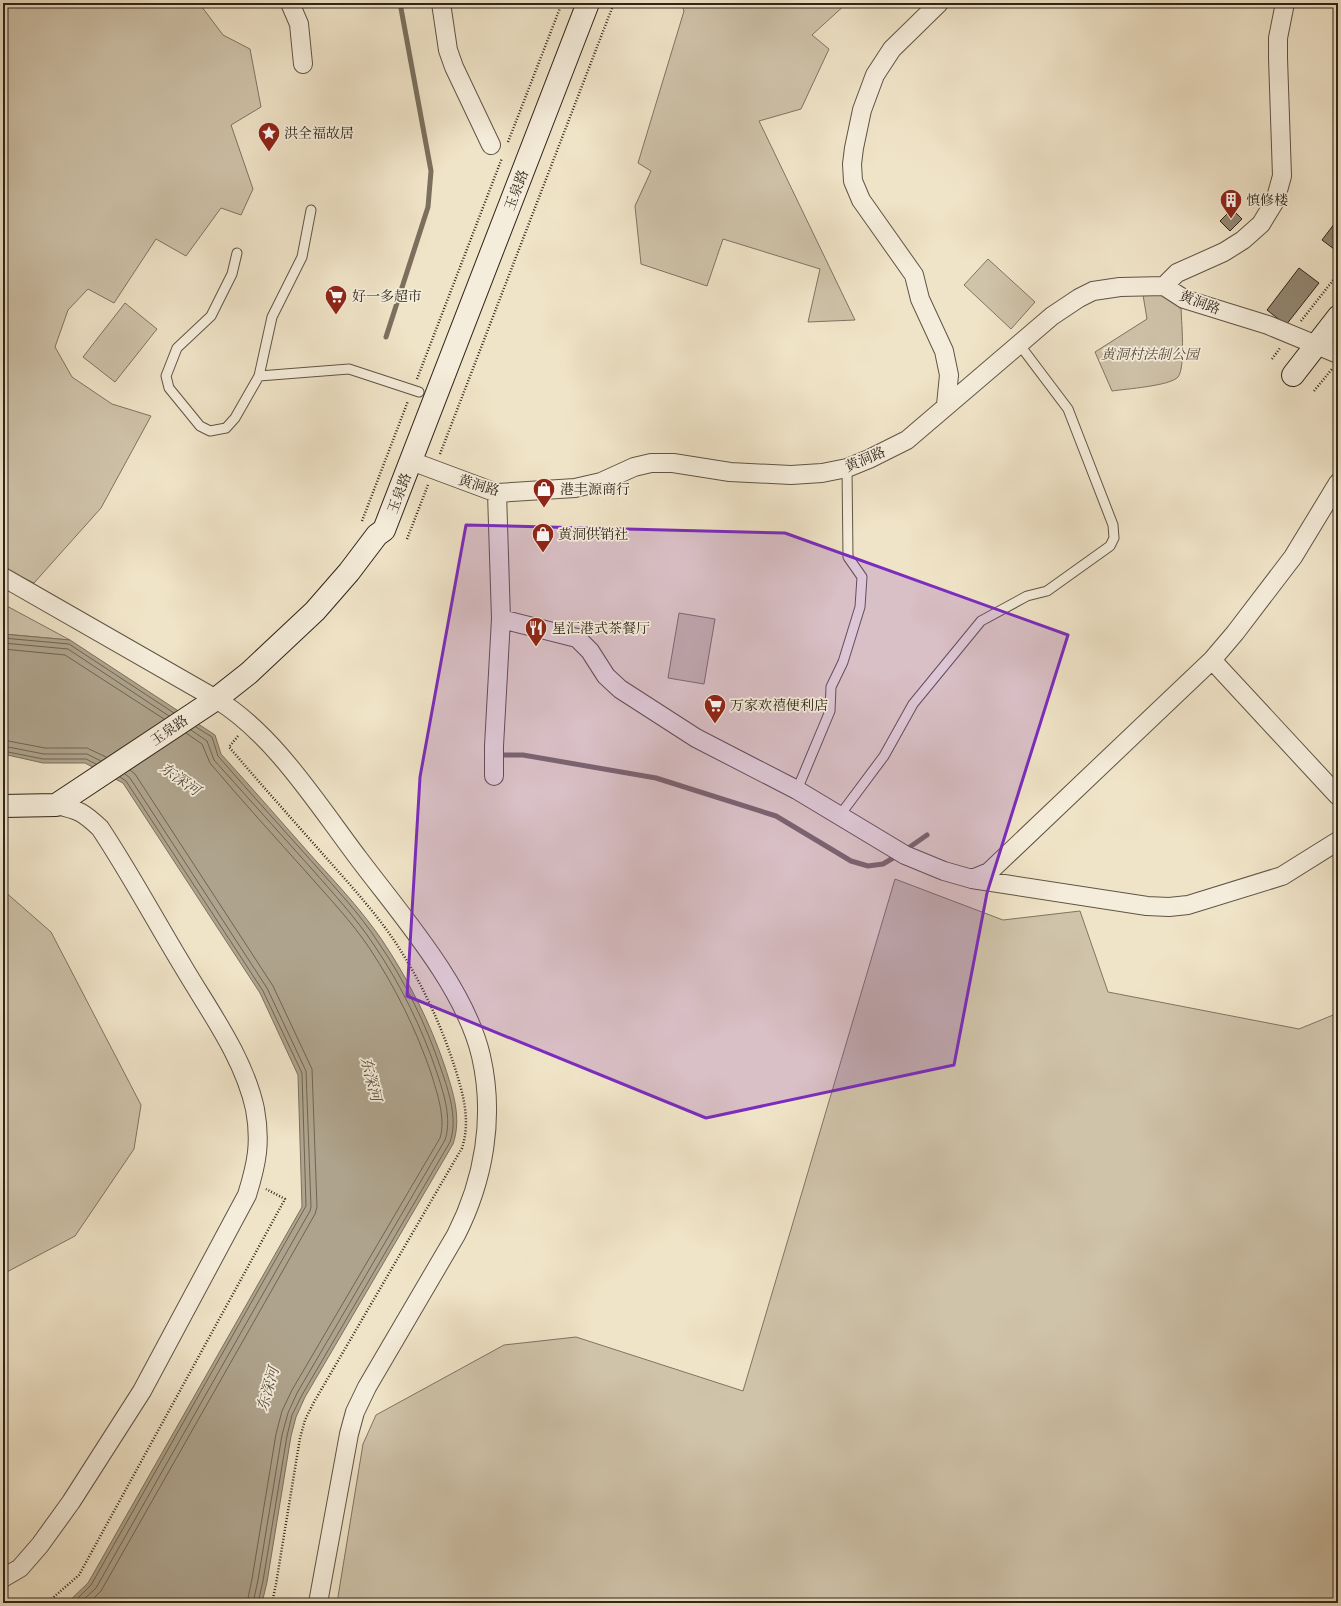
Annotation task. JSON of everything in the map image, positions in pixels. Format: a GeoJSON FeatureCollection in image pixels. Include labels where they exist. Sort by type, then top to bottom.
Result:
{"type":"FeatureCollection","features":[{"type":"Feature","properties":{"kind":"street"},"geometry":{"type":"LineString","coordinates":[[290,3],[299,24],[303,64]]}},
{"type":"Feature","properties":{"kind":"street"},"geometry":{"type":"LineString","coordinates":[[441,3],[448,50],[454,67],[501,147]]}},
{"type":"Feature","properties":{"kind":"street","name":"玉泉路"},"geometry":{"type":"LineString","coordinates":[[56,805],[216,699],[249,673],[316,611],[349,572],[377,535],[384,530],[588,3]]}},
{"type":"Feature","properties":{"kind":"street"},"geometry":{"type":"LineString","coordinates":[[939,3],[892,49],[874,74],[862,110],[852,164],[853,180],[861,200],[914,275],[920,299],[944,351],[949,375],[946,405]]}},
{"type":"Feature","properties":{"kind":"street"},"geometry":{"type":"LineString","coordinates":[[1164,286],[1177,273],[1224,252],[1243,240],[1261,224],[1275,201],[1282,176],[1278,38],[1285,3]]}},
{"type":"Feature","properties":{"kind":"street","name":"黄洞路"},"geometry":{"type":"LineString","coordinates":[[411,461],[497,493],[575,488],[601,482],[634,467],[651,463],[673,463],[730,472],[791,476],[822,473],[847,468],[869,459],[906,440],[1052,316],[1079,298],[1093,291],[1120,286],[1164,286],[1184,299],[1268,325],[1336,360]]}},
{"type":"Feature","properties":{"kind":"street"},"geometry":{"type":"LineString","coordinates":[[1293,375],[1338,317]]}},
{"type":"Feature","properties":{"kind":"street"},"geometry":{"type":"LineString","coordinates":[[972,878],[989,872],[1212,660],[1235,633],[1293,557],[1338,482]]}},
{"type":"Feature","properties":{"kind":"street"},"geometry":{"type":"LineString","coordinates":[[494,776],[494,746],[501,619],[497,493]]}},
{"type":"Feature","properties":{"kind":"street"},"geometry":{"type":"LineString","coordinates":[[3,577],[233,709],[249,723],[272,747],[304,787],[420,940],[449,982],[469,1020],[481,1057],[486,1102],[485,1150],[474,1194],[456,1235],[367,1387],[355,1412],[341,1473],[318,1603]]}},
{"type":"Feature","properties":{"kind":"street"},"geometry":{"type":"LineString","coordinates":[[501,619],[577,638],[590,650],[606,676],[620,689],[696,738],[797,790],[905,855],[944,870],[972,878],[1147,906],[1169,907],[1188,905],[1282,876],[1338,841]]}},
{"type":"Feature","properties":{"kind":"street"},"geometry":{"type":"LineString","coordinates":[[1212,660],[1338,796]]}},
{"type":"Feature","properties":{"kind":"street"},"geometry":{"type":"LineString","coordinates":[[3,806],[56,805],[76,809],[88,816],[100,828],[229,1044],[248,1085],[258,1129],[258,1151],[248,1195],[142,1391],[71,1502],[40,1545],[20,1568],[3,1578]]}},
{"type":"Feature","properties":{"kind":"lane"},"geometry":{"type":"LineString","coordinates":[[237,253],[232,274],[212,316],[177,348],[166,376],[169,388],[200,426],[210,430],[226,428],[235,418],[259,376],[272,317],[302,257],[311,210]]}},
{"type":"Feature","properties":{"kind":"lane"},"geometry":{"type":"LineString","coordinates":[[840,815],[884,756],[913,704],[981,621],[1027,596],[1046,591],[1110,546],[1114,538],[1113,525],[1068,409],[1020,344]]}},
{"type":"Feature","properties":{"kind":"lane"},"geometry":{"type":"LineString","coordinates":[[259,376],[349,370],[415,394]]}},
{"type":"Feature","properties":{"kind":"lane"},"geometry":{"type":"LineString","coordinates":[[797,790],[830,711],[831,687],[843,662],[860,607],[862,577],[848,557],[847,468]]}},
{"type":"Feature","properties":{"kind":"path"},"geometry":{"type":"LineString","coordinates":[[416,381],[501,147],[562,3]]}},
{"type":"Feature","properties":{"kind":"path"},"geometry":{"type":"LineString","coordinates":[[439,457],[614,3]]}},
{"type":"Feature","properties":{"kind":"path"},"geometry":{"type":"LineString","coordinates":[[1300,322],[1338,274]]}},
{"type":"Feature","properties":{"kind":"path"},"geometry":{"type":"LineString","coordinates":[[1272,359],[1281,347]]}},
{"type":"Feature","properties":{"kind":"path"},"geometry":{"type":"LineString","coordinates":[[1314,391],[1336,360]]}},
{"type":"Feature","properties":{"kind":"path"},"geometry":{"type":"LineString","coordinates":[[362,521],[415,394]]}},
{"type":"Feature","properties":{"kind":"path"},"geometry":{"type":"LineString","coordinates":[[407,539],[430,479]]}},
{"type":"Feature","properties":{"kind":"path"},"geometry":{"type":"LineString","coordinates":[[242,733],[229,747],[373,911],[409,965],[438,1022],[449,1049],[463,1098],[467,1122],[467,1134],[462,1148],[314,1402],[305,1420],[300,1438],[272,1603]]}},
{"type":"Feature","properties":{"kind":"path"},"geometry":{"type":"LineString","coordinates":[[47,1603],[79,1576],[285,1199],[263,1188]]}},
{"type":"Feature","properties":{"kind":"highlighted area"},"geometry":{"type":"Polygon","coordinates":[[[466,525],[785,533],[1068,635],[987,893],[954,1065],[706,1118],[407,996],[420,777],[466,525]]]}},
{"type":"Feature","properties":{"kind":"green space"},"geometry":{"type":"Polygon","coordinates":[[[3,3],[199,3],[223,35],[250,49],[261,107],[231,125],[253,189],[241,215],[221,208],[186,256],[156,239],[114,303],[88,289],[68,310],[55,347],[72,377],[112,404],[151,416],[101,508],[34,583],[3,568],[3,3]]]}},
{"type":"Feature","properties":{"kind":"green space"},"geometry":{"type":"Polygon","coordinates":[[[681,3],[847,3],[812,35],[829,49],[801,109],[759,121],[855,320],[808,322],[820,269],[723,239],[707,286],[641,264],[635,206],[651,171],[638,163],[684,11],[681,3]]]}},
{"type":"Feature","properties":{"kind":"green space"},"geometry":{"type":"Polygon","coordinates":[[[988,259],[1035,302],[1011,329],[964,285],[988,259]]]}},
{"type":"Feature","properties":{"kind":"green space","name":"黄洞村法制公园"},"geometry":{"type":"Polygon","coordinates":[[[1160,293],[1181,304],[1182,363],[1178,377],[1166,383],[1157,385],[1112,391],[1095,352],[1147,319],[1143,295],[1160,293]]]}},
{"type":"Feature","properties":{"kind":"green space"},"geometry":{"type":"Polygon","coordinates":[[[125,303],[157,329],[115,382],[83,357],[125,303]]]}},
{"type":"Feature","properties":{"kind":"green space"},"geometry":{"type":"Polygon","coordinates":[[[3,604],[70,640],[3,634],[3,604]]]}},
{"type":"Feature","properties":{"kind":"green space"},"geometry":{"type":"Polygon","coordinates":[[[679,613],[715,619],[704,684],[668,678],[679,613]]]}},
{"type":"Feature","properties":{"kind":"green space"},"geometry":{"type":"Polygon","coordinates":[[[895,879],[1003,920],[1080,911],[1108,992],[1299,1029],[1338,1013],[1338,1603],[337,1603],[363,1444],[376,1415],[504,1345],[576,1337],[743,1391],[895,879]]]}},
{"type":"Feature","properties":{"kind":"green space"},"geometry":{"type":"Polygon","coordinates":[[[3,890],[51,932],[141,1105],[134,1149],[75,1236],[3,1274],[3,890]]]}},
{"type":"Feature","properties":{"kind":"water","name":"东深河"},"geometry":{"type":"Polygon","coordinates":[[[3,634],[70,640],[215,735],[221,754],[350,899],[382,940],[401,970],[425,1017],[439,1050],[451,1086],[457,1115],[456,1134],[453,1144],[305,1397],[296,1417],[291,1436],[267,1582],[262,1603],[67,1603],[88,1583],[302,1207],[298,1075],[260,993],[123,783],[85,763],[43,763],[3,754],[3,634]]]}},
{"type":"Feature","properties":{"kind":"building","name":"慎修楼"},"geometry":{"type":"Polygon","coordinates":[[[1232,209],[1242,219],[1230,231],[1220,221],[1232,209]]]}},
{"type":"Feature","properties":{"kind":"building"},"geometry":{"type":"Polygon","coordinates":[[[1338,219],[1338,252],[1322,240],[1338,219]]]}},
{"type":"Feature","properties":{"kind":"building"},"geometry":{"type":"Polygon","coordinates":[[[1299,268],[1319,283],[1286,325],[1267,310],[1299,268]]]}},
{"type":"Feature","properties":{"kind":"waterway"},"geometry":{"type":"LineString","coordinates":[[386,337],[428,207],[431,171],[400,3]]}},
{"type":"Feature","properties":{"kind":"waterway"},"geometry":{"type":"LineString","coordinates":[[497,755],[523,755],[656,778],[776,816],[851,861],[868,866],[883,864],[898,855]]}},
{"type":"Feature","properties":{"kind":"waterway"},"geometry":{"type":"LineString","coordinates":[[904,851],[927,835]]}},
{"type":"Feature","properties":{"kind":"place","name":"洪全福故居"},"geometry":{"type":"Point","coordinates":[269,152]}},
{"type":"Feature","properties":{"kind":"place","name":"慎修楼"},"geometry":{"type":"Point","coordinates":[1231,220]}},
{"type":"Feature","properties":{"kind":"place","name":"好一多超市"},"geometry":{"type":"Point","coordinates":[336,316]}},
{"type":"Feature","properties":{"kind":"place","name":"港丰源商行"},"geometry":{"type":"Point","coordinates":[544,508]}},
{"type":"Feature","properties":{"kind":"place","name":"黄洞供销社"},"geometry":{"type":"Point","coordinates":[543,554]}},
{"type":"Feature","properties":{"kind":"place","name":"星汇港式茶餐厅"},"geometry":{"type":"Point","coordinates":[536,648]}},
{"type":"Feature","properties":{"kind":"place","name":"万家欢禧便利店"},"geometry":{"type":"Point","coordinates":[715,724]}}]}
